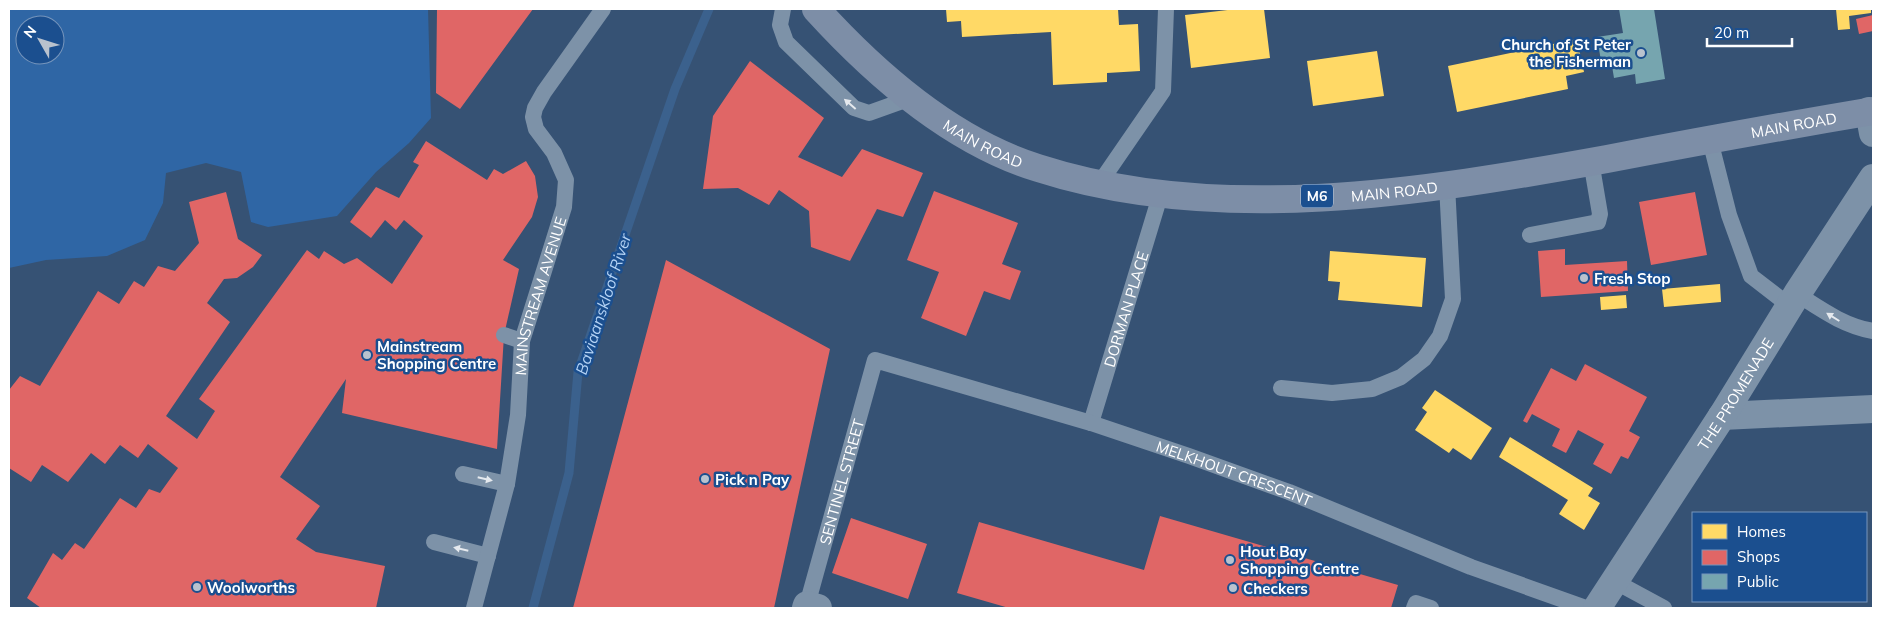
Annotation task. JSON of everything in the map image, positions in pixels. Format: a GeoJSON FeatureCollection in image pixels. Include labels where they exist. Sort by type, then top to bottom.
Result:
{"type":"FeatureCollection","features":[{"type":"Feature","properties":{"kind":"main road","name":"MAIN ROAD"},"geometry":{"type":"LineString","coordinates":[[816,9],[835,30],[911,98],[981,144],[1036,168],[1098,184],[1160,196],[1261,200],[1366,194],[1447,185],[1591,162],[1710,140],[1872,118]]}},
{"type":"Feature","properties":{"kind":"street","name":"THE PROMENADE"},"geometry":{"type":"LineString","coordinates":[[1597,608],[1873,178]]}},
{"type":"Feature","properties":{"kind":"street"},"geometry":{"type":"LineString","coordinates":[[1722,416],[1873,409]]}},
{"type":"Feature","properties":{"kind":"lane","name":"MAINSTREAM AVENUE"},"geometry":{"type":"LineString","coordinates":[[474,608],[506,484],[518,415],[522,341],[528,316],[560,226],[565,189],[566,180],[554,153],[536,129],[533,117],[535,108],[604,9]]}},
{"type":"Feature","properties":{"kind":"lane"},"geometry":{"type":"LineString","coordinates":[[783,9],[780,25],[786,42],[854,108],[869,113],[911,98]]}},
{"type":"Feature","properties":{"kind":"lane"},"geometry":{"type":"LineString","coordinates":[[1098,184],[1162,91],[1166,9]]}},
{"type":"Feature","properties":{"kind":"lane"},"geometry":{"type":"LineString","coordinates":[[1710,140],[1729,215],[1751,276],[1793,300],[1854,327],[1873,331]]}},
{"type":"Feature","properties":{"kind":"lane"},"geometry":{"type":"LineString","coordinates":[[1530,235],[1598,222],[1600,214],[1591,162]]}},
{"type":"Feature","properties":{"kind":"lane"},"geometry":{"type":"LineString","coordinates":[[1281,388],[1332,393],[1372,389],[1401,377],[1424,359],[1440,336],[1453,299],[1447,185]]}},
{"type":"Feature","properties":{"kind":"lane","name":"DORMAN PLACE"},"geometry":{"type":"LineString","coordinates":[[1091,423],[1160,196]]}},
{"type":"Feature","properties":{"kind":"lane"},"geometry":{"type":"LineString","coordinates":[[504,335],[522,341]]}},
{"type":"Feature","properties":{"kind":"lane","name":"MELKHOUT CRESCENT"},"geometry":{"type":"LineString","coordinates":[[875,360],[1091,423],[1289,492],[1471,567],[1586,608]]}},
{"type":"Feature","properties":{"kind":"lane","name":"SENTINEL STREET"},"geometry":{"type":"LineString","coordinates":[[810,607],[875,360]]}},
{"type":"Feature","properties":{"kind":"lane"},"geometry":{"type":"LineString","coordinates":[[463,474],[506,484]]}},
{"type":"Feature","properties":{"kind":"lane"},"geometry":{"type":"LineString","coordinates":[[434,542],[488,556]]}},
{"type":"Feature","properties":{"kind":"lane"},"geometry":{"type":"LineString","coordinates":[[1614,581],[1664,608]]}},
{"type":"Feature","properties":{"kind":"shaded area"},"geometry":{"type":"Polygon","coordinates":[[[9,9],[428,9],[431,118],[409,143],[376,172],[337,216],[268,227],[251,222],[241,172],[206,163],[166,173],[163,203],[145,240],[107,256],[46,260],[9,268],[9,9]]]}},
{"type":"Feature","properties":{"kind":"building: Homes"},"geometry":{"type":"Polygon","coordinates":[[[946,9],[1118,9],[1119,25],[1138,24],[1140,71],[1107,73],[1107,82],[1053,85],[1051,32],[962,37],[961,21],[947,22],[946,9]]]}},
{"type":"Feature","properties":{"kind":"building: Homes"},"geometry":{"type":"Polygon","coordinates":[[[1236,9],[1264,9],[1270,58],[1191,68],[1185,15],[1236,9]]]}},
{"type":"Feature","properties":{"kind":"building: Homes"},"geometry":{"type":"Polygon","coordinates":[[[1836,9],[1871,9],[1871,13],[1849,16],[1850,29],[1838,30],[1836,9]]]}},
{"type":"Feature","properties":{"kind":"building: Homes"},"geometry":{"type":"Polygon","coordinates":[[[1577,39],[1584,72],[1566,76],[1568,89],[1457,112],[1448,66],[1577,39]]]}},
{"type":"Feature","properties":{"kind":"building: Homes"},"geometry":{"type":"Polygon","coordinates":[[[1377,51],[1384,96],[1313,106],[1307,61],[1377,51]]]}},
{"type":"Feature","properties":{"kind":"building: Homes"},"geometry":{"type":"Polygon","coordinates":[[[1330,251],[1426,258],[1422,307],[1338,300],[1340,282],[1328,281],[1330,251]]]}},
{"type":"Feature","properties":{"kind":"building: Homes"},"geometry":{"type":"Polygon","coordinates":[[[1720,284],[1721,302],[1664,307],[1662,289],[1720,284]]]}},
{"type":"Feature","properties":{"kind":"building: Homes"},"geometry":{"type":"Polygon","coordinates":[[[1626,295],[1627,308],[1601,310],[1600,297],[1626,295]]]}},
{"type":"Feature","properties":{"kind":"building: Homes"},"geometry":{"type":"Polygon","coordinates":[[[1435,390],[1492,428],[1471,460],[1453,448],[1449,453],[1415,430],[1427,412],[1422,408],[1435,390]]]}},
{"type":"Feature","properties":{"kind":"building: Homes"},"geometry":{"type":"Polygon","coordinates":[[[1510,437],[1593,488],[1588,496],[1600,503],[1584,530],[1559,514],[1568,500],[1499,457],[1510,437]]]}},
{"type":"Feature","properties":{"kind":"building: Shops"},"geometry":{"type":"Polygon","coordinates":[[[437,9],[533,9],[460,109],[436,93],[437,9]]]}},
{"type":"Feature","properties":{"kind":"building: Shops"},"geometry":{"type":"Polygon","coordinates":[[[1873,15],[1873,31],[1859,34],[1856,19],[1873,15]]]}},
{"type":"Feature","properties":{"kind":"building: Shops"},"geometry":{"type":"Polygon","coordinates":[[[750,61],[824,118],[798,157],[842,177],[862,149],[923,173],[903,217],[877,209],[850,261],[811,247],[809,211],[779,190],[769,205],[738,188],[703,189],[713,116],[750,61]]]}},
{"type":"Feature","properties":{"kind":"building: Shops","name":"Mainstream Shopping Centre"},"geometry":{"type":"Polygon","coordinates":[[[426,141],[487,180],[494,169],[503,174],[526,161],[535,176],[538,197],[532,217],[503,260],[519,269],[504,335],[497,449],[342,413],[346,379],[280,477],[320,506],[296,539],[316,552],[385,566],[376,608],[41,608],[27,598],[53,553],[62,560],[75,543],[84,549],[120,498],[136,508],[149,489],[160,493],[178,468],[148,444],[138,458],[120,445],[105,464],[91,453],[68,482],[42,465],[31,482],[9,468],[9,390],[20,376],[40,386],[98,291],[119,304],[134,281],[144,287],[158,266],[175,271],[199,243],[189,202],[226,192],[238,239],[262,255],[253,267],[237,278],[224,279],[207,303],[230,322],[166,416],[197,439],[215,411],[199,399],[307,250],[319,259],[324,251],[344,264],[357,258],[392,284],[423,236],[404,220],[396,230],[385,220],[371,238],[350,222],[376,187],[399,198],[419,165],[413,162],[426,141]]]}},
{"type":"Feature","properties":{"kind":"building: Shops"},"geometry":{"type":"Polygon","coordinates":[[[934,191],[1018,223],[1002,264],[1021,271],[1010,300],[984,291],[966,336],[921,318],[939,272],[907,260],[934,191]]]}},
{"type":"Feature","properties":{"kind":"building: Shops"},"geometry":{"type":"Polygon","coordinates":[[[1695,192],[1707,255],[1651,265],[1639,202],[1695,192]]]}},
{"type":"Feature","properties":{"kind":"building: Shops","name":"Fresh Stop"},"geometry":{"type":"Polygon","coordinates":[[[1565,249],[1565,265],[1627,261],[1628,291],[1541,297],[1538,251],[1565,249]]]}},
{"type":"Feature","properties":{"kind":"building: Shops","name":"Pick n Pay"},"geometry":{"type":"Polygon","coordinates":[[[666,260],[830,349],[774,608],[573,608],[666,260]]]}},
{"type":"Feature","properties":{"kind":"building: Shops"},"geometry":{"type":"Polygon","coordinates":[[[1585,364],[1647,397],[1629,431],[1640,437],[1628,459],[1621,456],[1611,474],[1593,464],[1604,444],[1578,430],[1566,453],[1552,446],[1560,429],[1532,414],[1527,423],[1523,421],[1551,368],[1576,381],[1585,364]]]}},
{"type":"Feature","properties":{"kind":"building: Shops","name":"Hout Bay Shopping Centre"},"geometry":{"type":"Polygon","coordinates":[[[1160,516],[1398,585],[1391,608],[1009,608],[957,593],[979,522],[1144,570],[1160,516]]]}},
{"type":"Feature","properties":{"kind":"building: Shops"},"geometry":{"type":"Polygon","coordinates":[[[851,518],[927,544],[908,599],[832,573],[851,518]]]}},
{"type":"Feature","properties":{"kind":"building: Public"},"geometry":{"type":"Polygon","coordinates":[[[1619,9],[1654,9],[1665,79],[1636,84],[1635,74],[1614,78],[1611,60],[1601,61],[1597,37],[1623,33],[1619,9]]]}},
{"type":"Feature","properties":{"kind":"waterway","name":"Baviaanskloof River"},"geometry":{"type":"LineString","coordinates":[[533,608],[569,473],[578,372],[675,89],[709,9]]}},
{"type":"Feature","properties":{"kind":"place","name":"Church of St Peter the Fisherman"},"geometry":{"type":"Point","coordinates":[1641,53]}},
{"type":"Feature","properties":{"kind":"place","name":"Fresh Stop"},"geometry":{"type":"Point","coordinates":[1584,278]}},
{"type":"Feature","properties":{"kind":"place","name":"Mainstream Shopping Centre"},"geometry":{"type":"Point","coordinates":[367,355]}},
{"type":"Feature","properties":{"kind":"place","name":"Pick n Pay"},"geometry":{"type":"Point","coordinates":[705,479]}},
{"type":"Feature","properties":{"kind":"place","name":"Hout Bay Shopping Centre"},"geometry":{"type":"Point","coordinates":[1230,560]}},
{"type":"Feature","properties":{"kind":"place","name":"Woolworths"},"geometry":{"type":"Point","coordinates":[197,587]}},
{"type":"Feature","properties":{"kind":"place","name":"Checkers"},"geometry":{"type":"Point","coordinates":[1233,588]}}]}
